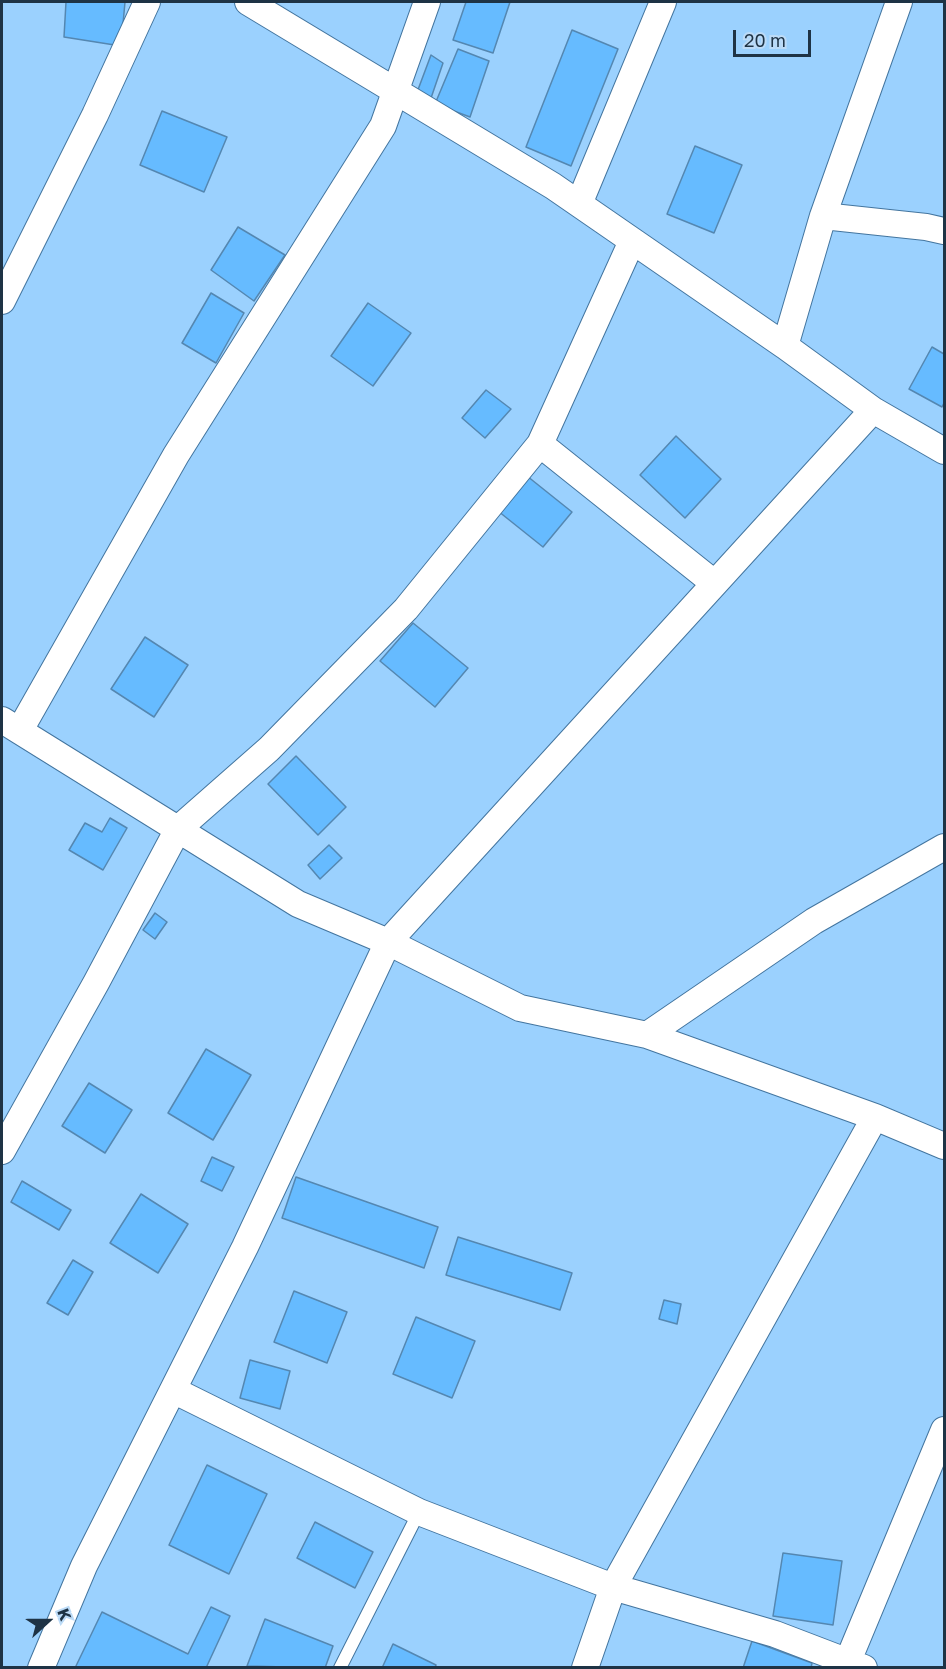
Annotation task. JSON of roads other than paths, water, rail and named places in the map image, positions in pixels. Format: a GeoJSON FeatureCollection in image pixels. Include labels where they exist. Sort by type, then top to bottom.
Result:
{"type":"FeatureCollection","features":[{"type":"Feature","properties":{"kind":"street"},"geometry":{"type":"LineString","coordinates":[[3,293],[95,115],[147,2]]}},
{"type":"Feature","properties":{"kind":"street"},"geometry":{"type":"LineString","coordinates":[[248,2],[579,204],[785,346],[873,410],[945,451]]}},
{"type":"Feature","properties":{"kind":"street"},"geometry":{"type":"LineString","coordinates":[[427,2],[383,126],[176,455],[11,725],[298,904],[388,942],[520,1008],[647,1035],[875,1117],[945,1146]]}},
{"type":"Feature","properties":{"kind":"street"},"geometry":{"type":"LineString","coordinates":[[579,204],[663,2]]}},
{"type":"Feature","properties":{"kind":"street"},"geometry":{"type":"LineString","coordinates":[[785,346],[823,216],[899,2]]}},
{"type":"Feature","properties":{"kind":"street"},"geometry":{"type":"LineString","coordinates":[[823,216],[945,231]]}},
{"type":"Feature","properties":{"kind":"street"},"geometry":{"type":"LineString","coordinates":[[2,1151],[96,983],[178,829],[269,749],[406,609],[540,444],[632,241]]}},
{"type":"Feature","properties":{"kind":"street"},"geometry":{"type":"LineString","coordinates":[[41,1668],[84,1566],[245,1247],[388,942],[873,410]]}},
{"type":"Feature","properties":{"kind":"street"},"geometry":{"type":"LineString","coordinates":[[540,444],[714,583]]}},
{"type":"Feature","properties":{"kind":"street"},"geometry":{"type":"LineString","coordinates":[[647,1035],[814,921],[945,847]]}},
{"type":"Feature","properties":{"kind":"street"},"geometry":{"type":"LineString","coordinates":[[585,1668],[614,1587],[875,1117]]}},
{"type":"Feature","properties":{"kind":"street"},"geometry":{"type":"LineString","coordinates":[[173,1390],[419,1512],[614,1587],[775,1634],[852,1665],[945,1430]]}},
{"type":"Feature","properties":{"kind":"lane"},"geometry":{"type":"LineString","coordinates":[[340,1668],[419,1512]]}}]}
